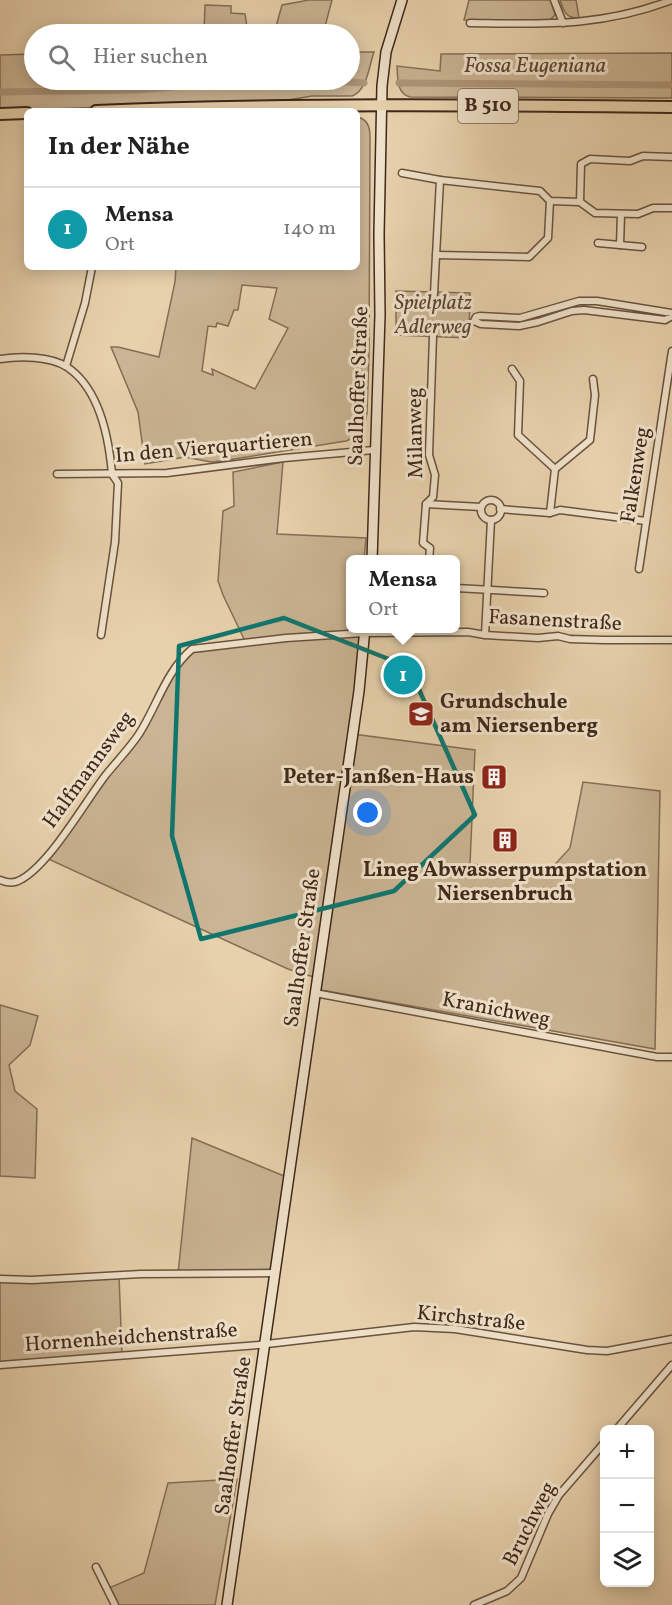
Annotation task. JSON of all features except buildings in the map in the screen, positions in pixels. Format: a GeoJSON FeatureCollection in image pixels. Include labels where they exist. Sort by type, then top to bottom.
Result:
{"type":"FeatureCollection","features":[{"type":"Feature","properties":{"kind":"main road","name":"Saalhoffer Straße"},"geometry":{"type":"LineString","coordinates":[[372,555],[374,450],[381,315],[379,234],[381,106],[386,52],[402,0]]}},
{"type":"Feature","properties":{"kind":"main road","name":"B 510"},"geometry":{"type":"LineString","coordinates":[[179,108],[672,107]]}},
{"type":"Feature","properties":{"kind":"main road"},"geometry":{"type":"LineString","coordinates":[[0,114],[24,113]]}},
{"type":"Feature","properties":{"kind":"main road","name":"Saalhoffer Straße"},"geometry":{"type":"LineString","coordinates":[[227,1605],[359,690],[365,633]]}},
{"type":"Feature","properties":{"kind":"street"},"geometry":{"type":"LineString","coordinates":[[554,0],[563,23]]}},
{"type":"Feature","properties":{"kind":"street"},"geometry":{"type":"LineString","coordinates":[[470,23],[585,22],[620,16],[672,0]]}},
{"type":"Feature","properties":{"kind":"street"},"geometry":{"type":"LineString","coordinates":[[580,202],[581,164],[590,159],[630,161],[643,156],[672,157]]}},
{"type":"Feature","properties":{"kind":"street"},"geometry":{"type":"LineString","coordinates":[[402,174],[540,191],[550,201],[580,202],[595,213],[638,214],[653,208],[672,208]]}},
{"type":"Feature","properties":{"kind":"street"},"geometry":{"type":"LineString","coordinates":[[434,294],[440,180]]}},
{"type":"Feature","properties":{"kind":"street"},"geometry":{"type":"LineString","coordinates":[[436,255],[529,257],[548,238],[550,201]]}},
{"type":"Feature","properties":{"kind":"street"},"geometry":{"type":"LineString","coordinates":[[620,245],[621,214]]}},
{"type":"Feature","properties":{"kind":"street"},"geometry":{"type":"LineString","coordinates":[[598,243],[642,247]]}},
{"type":"Feature","properties":{"kind":"street"},"geometry":{"type":"LineString","coordinates":[[66,366],[85,303],[91,270]]}},
{"type":"Feature","properties":{"kind":"street"},"geometry":{"type":"LineString","coordinates":[[579,301],[597,301],[668,311],[672,315],[665,320],[584,309],[519,326],[481,324],[474,321],[480,316],[520,318],[579,301]]}},
{"type":"Feature","properties":{"kind":"street","name":"Milanweg"},"geometry":{"type":"LineString","coordinates":[[429,555],[430,548],[423,543],[426,504],[433,497],[435,475],[429,454],[433,336]]}},
{"type":"Feature","properties":{"kind":"street","name":"Falkenweg"},"geometry":{"type":"LineString","coordinates":[[639,569],[672,351]]}},
{"type":"Feature","properties":{"kind":"street"},"geometry":{"type":"LineString","coordinates":[[0,359],[16,356],[36,357],[66,366],[77,375],[90,393],[101,415],[109,444],[112,474],[118,483],[115,542],[101,635]]}},
{"type":"Feature","properties":{"kind":"street"},"geometry":{"type":"LineString","coordinates":[[512,369],[520,381],[518,435],[555,469]]}},
{"type":"Feature","properties":{"kind":"street"},"geometry":{"type":"LineString","coordinates":[[550,513],[555,469],[590,440],[595,395],[593,379]]}},
{"type":"Feature","properties":{"kind":"street","name":"In den Vierquartieren"},"geometry":{"type":"LineString","coordinates":[[57,474],[175,472],[284,458],[374,450]]}},
{"type":"Feature","properties":{"kind":"street"},"geometry":{"type":"LineString","coordinates":[[490,500],[497,503],[500,509],[498,517],[491,520],[483,517],[481,507],[490,500]]}},
{"type":"Feature","properties":{"kind":"street"},"geometry":{"type":"LineString","coordinates":[[426,504],[481,507]]}},
{"type":"Feature","properties":{"kind":"street"},"geometry":{"type":"LineString","coordinates":[[500,509],[550,513],[560,510],[646,521]]}},
{"type":"Feature","properties":{"kind":"street"},"geometry":{"type":"LineString","coordinates":[[485,635],[491,520]]}},
{"type":"Feature","properties":{"kind":"street"},"geometry":{"type":"LineString","coordinates":[[460,588],[544,593]]}},
{"type":"Feature","properties":{"kind":"street","name":"Fasanenstraße"},"geometry":{"type":"LineString","coordinates":[[460,632],[615,641],[672,640]]}},
{"type":"Feature","properties":{"kind":"street","name":"Halfmannsweg"},"geometry":{"type":"LineString","coordinates":[[0,880],[11,883],[21,880],[33,871],[51,850],[105,776],[138,736],[165,682],[192,649],[346,633]]}},
{"type":"Feature","properties":{"kind":"street","name":"Kranichweg"},"geometry":{"type":"LineString","coordinates":[[315,993],[657,1057],[672,1057]]}},
{"type":"Feature","properties":{"kind":"street"},"geometry":{"type":"LineString","coordinates":[[0,1279],[32,1280],[141,1274],[275,1273]]}},
{"type":"Feature","properties":{"kind":"street","name":"Kirchstraße"},"geometry":{"type":"LineString","coordinates":[[265,1344],[414,1327],[455,1329],[576,1349],[607,1351],[672,1339]]}},
{"type":"Feature","properties":{"kind":"street","name":"Hornenheidchenstraße"},"geometry":{"type":"LineString","coordinates":[[0,1365],[265,1344]]}},
{"type":"Feature","properties":{"kind":"street"},"geometry":{"type":"LineString","coordinates":[[620,1425],[672,1365]]}},
{"type":"Feature","properties":{"kind":"street","name":"Bruchweg"},"geometry":{"type":"LineString","coordinates":[[474,1605],[507,1591],[521,1578],[559,1495],[600,1448]]}},
{"type":"Feature","properties":{"kind":"street"},"geometry":{"type":"LineString","coordinates":[[96,1567],[115,1605]]}},
{"type":"Feature","properties":{"kind":"highlighted area"},"geometry":{"type":"Polygon","coordinates":[[[284,618],[409,667],[475,815],[394,891],[201,939],[172,836],[179,646],[284,618]]]}},
{"type":"Feature","properties":{"kind":"green space"},"geometry":{"type":"Polygon","coordinates":[[[309,0],[332,0],[326,24],[277,24],[282,5],[309,0]]]}},
{"type":"Feature","properties":{"kind":"green space"},"geometry":{"type":"Polygon","coordinates":[[[469,0],[551,0],[555,15],[549,21],[464,20],[469,0]]]}},
{"type":"Feature","properties":{"kind":"green space"},"geometry":{"type":"Polygon","coordinates":[[[560,0],[576,0],[579,18],[568,16],[560,0]]]}},
{"type":"Feature","properties":{"kind":"green space"},"geometry":{"type":"Polygon","coordinates":[[[205,5],[231,6],[231,13],[245,14],[246,24],[204,24],[205,5]]]}},
{"type":"Feature","properties":{"kind":"green space"},"geometry":{"type":"Polygon","coordinates":[[[360,52],[374,52],[367,77],[361,89],[360,52]]]}},
{"type":"Feature","properties":{"kind":"green space"},"geometry":{"type":"Polygon","coordinates":[[[672,53],[672,98],[410,97],[402,92],[398,80],[397,66],[440,71],[441,54],[672,53]]]}},
{"type":"Feature","properties":{"kind":"green space"},"geometry":{"type":"Polygon","coordinates":[[[24,54],[24,90],[360,90],[352,96],[312,96],[288,100],[24,108],[24,110],[0,111],[0,55],[24,54]]]}},
{"type":"Feature","properties":{"kind":"green space"},"geometry":{"type":"Polygon","coordinates":[[[360,118],[368,124],[370,137],[369,353],[367,413],[363,434],[346,441],[222,461],[211,462],[185,457],[145,464],[138,412],[111,347],[159,357],[176,270],[360,270],[360,118]],[[242,285],[238,310],[234,310],[228,326],[217,323],[216,327],[208,326],[202,371],[213,375],[212,369],[255,389],[288,328],[269,319],[277,288],[242,285]]]}},
{"type":"Feature","properties":{"kind":"green space","name":"Spielplatz Adlerweg"},"geometry":{"type":"Polygon","coordinates":[[[396,291],[470,293],[469,338],[396,335],[396,291]]]}},
{"type":"Feature","properties":{"kind":"green space"},"geometry":{"type":"Polygon","coordinates":[[[283,462],[277,534],[366,538],[364,555],[346,555],[346,633],[364,633],[353,734],[475,750],[470,864],[549,871],[570,848],[583,782],[660,791],[655,1049],[315,989],[317,978],[288,969],[44,857],[140,733],[165,682],[195,646],[245,641],[218,581],[223,511],[234,506],[233,472],[283,462]]]}},
{"type":"Feature","properties":{"kind":"green space"},"geometry":{"type":"Polygon","coordinates":[[[0,1005],[38,1016],[30,1045],[9,1065],[15,1091],[37,1109],[35,1178],[0,1176],[0,1005]]]}},
{"type":"Feature","properties":{"kind":"green space"},"geometry":{"type":"Polygon","coordinates":[[[192,1138],[289,1178],[275,1273],[178,1274],[192,1138]]]}},
{"type":"Feature","properties":{"kind":"green space"},"geometry":{"type":"Polygon","coordinates":[[[119,1275],[122,1355],[0,1365],[0,1279],[119,1275]]]}},
{"type":"Feature","properties":{"kind":"green space"},"geometry":{"type":"Polygon","coordinates":[[[237,1479],[215,1605],[118,1605],[109,1588],[144,1573],[168,1483],[237,1479]]]}},
{"type":"Feature","properties":{"kind":"waterway","name":"Fossa Eugeniana"},"geometry":{"type":"LineString","coordinates":[[360,83],[364,83]]}},
{"type":"Feature","properties":{"kind":"waterway","name":"Fossa Eugeniana"},"geometry":{"type":"LineString","coordinates":[[399,83],[672,85]]}},
{"type":"Feature","properties":{"kind":"waterway","name":"Fossa Eugeniana"},"geometry":{"type":"LineString","coordinates":[[0,92],[136,90]]}},
{"type":"Feature","properties":{"kind":"place","name":"Mensa"},"geometry":{"type":"Point","coordinates":[403,675]}},
{"type":"Feature","properties":{"kind":"place","name":"Grundschule am Niersenberg"},"geometry":{"type":"Point","coordinates":[421,714]}},
{"type":"Feature","properties":{"kind":"place","name":"Peter-Janßen-Haus"},"geometry":{"type":"Point","coordinates":[494,777]}},
{"type":"Feature","properties":{"kind":"place","name":"Lineg Abwasserpumpstation Niersenbruch"},"geometry":{"type":"Point","coordinates":[505,840]}}]}
